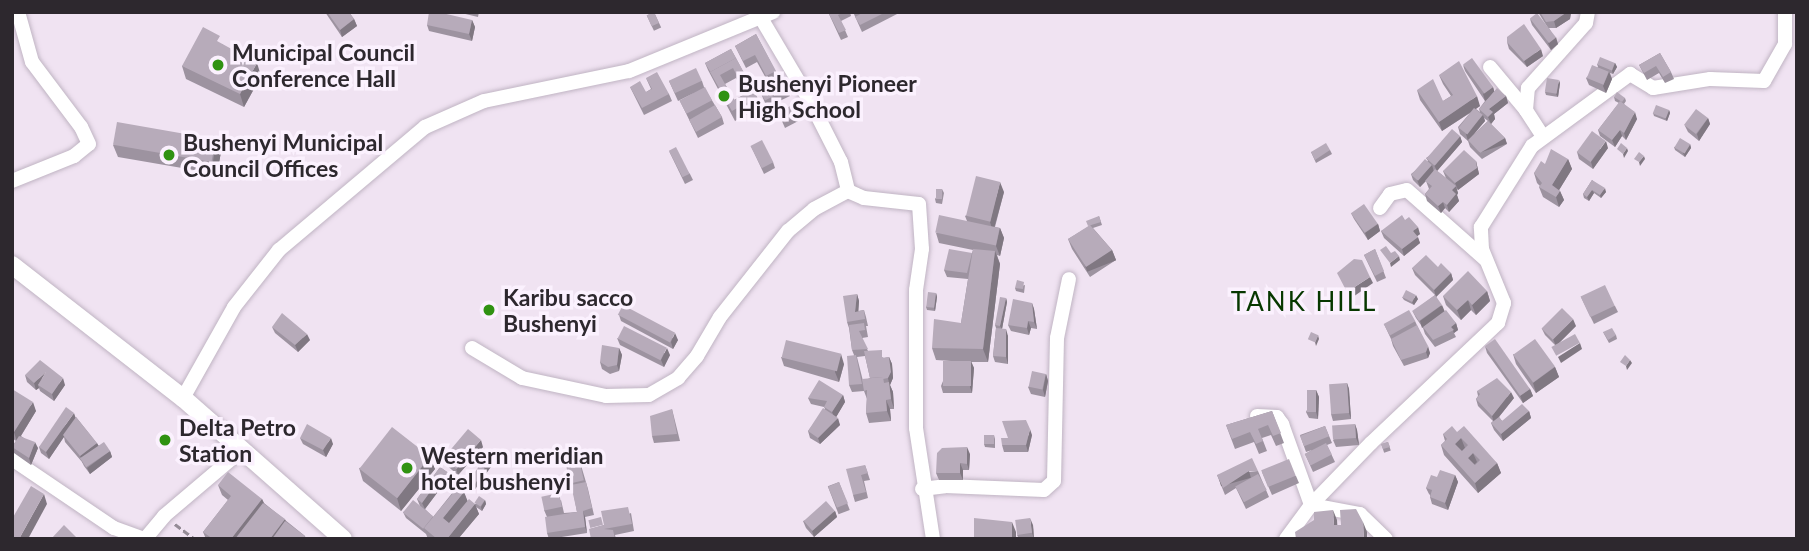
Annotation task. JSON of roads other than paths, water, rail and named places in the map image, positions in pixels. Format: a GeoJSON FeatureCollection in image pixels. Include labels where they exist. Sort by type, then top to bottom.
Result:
{"type":"FeatureCollection","features":[{"type":"Feature","properties":{"kind":"main road"},"geometry":{"type":"LineString","coordinates":[[12,265],[183,398],[343,539]]}},
{"type":"Feature","properties":{"kind":"street"},"geometry":{"type":"LineString","coordinates":[[12,181],[74,156],[89,144],[82,127],[32,62],[18,12]]}},
{"type":"Feature","properties":{"kind":"street"},"geometry":{"type":"LineString","coordinates":[[1526,110],[1532,81],[1581,28],[1588,12]]}},
{"type":"Feature","properties":{"kind":"street"},"geometry":{"type":"LineString","coordinates":[[1286,539],[1311,505],[1498,323],[1504,303],[1480,239],[1485,217],[1542,135],[1599,101],[1632,73],[1653,88],[1710,79],[1764,81],[1785,44],[1786,12]]}},
{"type":"Feature","properties":{"kind":"street"},"geometry":{"type":"LineString","coordinates":[[183,398],[234,307],[270,260],[425,127],[484,101],[629,71],[767,15],[841,162],[848,191]]}},
{"type":"Feature","properties":{"kind":"street"},"geometry":{"type":"LineString","coordinates":[[1490,67],[1526,110],[1542,135]]}},
{"type":"Feature","properties":{"kind":"street"},"geometry":{"type":"LineString","coordinates":[[1380,208],[1390,194],[1407,190],[1486,260]]}},
{"type":"Feature","properties":{"kind":"street"},"geometry":{"type":"LineString","coordinates":[[472,348],[534,381],[606,396],[649,395],[678,377],[697,356],[720,317],[788,231],[814,209],[848,191]]}},
{"type":"Feature","properties":{"kind":"street"},"geometry":{"type":"LineString","coordinates":[[848,191],[864,198],[919,204],[922,249],[916,290],[915,401],[922,489],[933,539]]}},
{"type":"Feature","properties":{"kind":"street"},"geometry":{"type":"LineString","coordinates":[[922,489],[945,486],[1044,490],[1054,481],[1056,338],[1069,279]]}},
{"type":"Feature","properties":{"kind":"street"},"geometry":{"type":"LineString","coordinates":[[1243,420],[1265,414],[1277,417],[1311,505]]}},
{"type":"Feature","properties":{"kind":"street"},"geometry":{"type":"LineString","coordinates":[[12,458],[114,528],[145,539],[164,516],[243,449]]}},
{"type":"Feature","properties":{"kind":"street"},"geometry":{"type":"LineString","coordinates":[[1311,505],[1360,514],[1386,539]]}},
{"type":"Feature","properties":{"kind":"place","name":"Municipal Council Conference Hall"},"geometry":{"type":"Point","coordinates":[218,65]}},
{"type":"Feature","properties":{"kind":"place","name":"Bushenyi Pioneer High School"},"geometry":{"type":"Point","coordinates":[724,96]}},
{"type":"Feature","properties":{"kind":"place","name":"Bushenyi Municipal Council Offices"},"geometry":{"type":"Point","coordinates":[169,155]}},
{"type":"Feature","properties":{"kind":"place","name":"Karibu sacco Bushenyi"},"geometry":{"type":"Point","coordinates":[489,310]}},
{"type":"Feature","properties":{"kind":"place","name":"Delta Petro Station"},"geometry":{"type":"Point","coordinates":[165,440]}},
{"type":"Feature","properties":{"kind":"place","name":"Western meridian hotel bushenyi"},"geometry":{"type":"Point","coordinates":[407,468]}},
{"type":"Feature","properties":{"kind":"district","name":"TANK HILL"},"geometry":{"type":"Point","coordinates":[1304,302]}}]}
